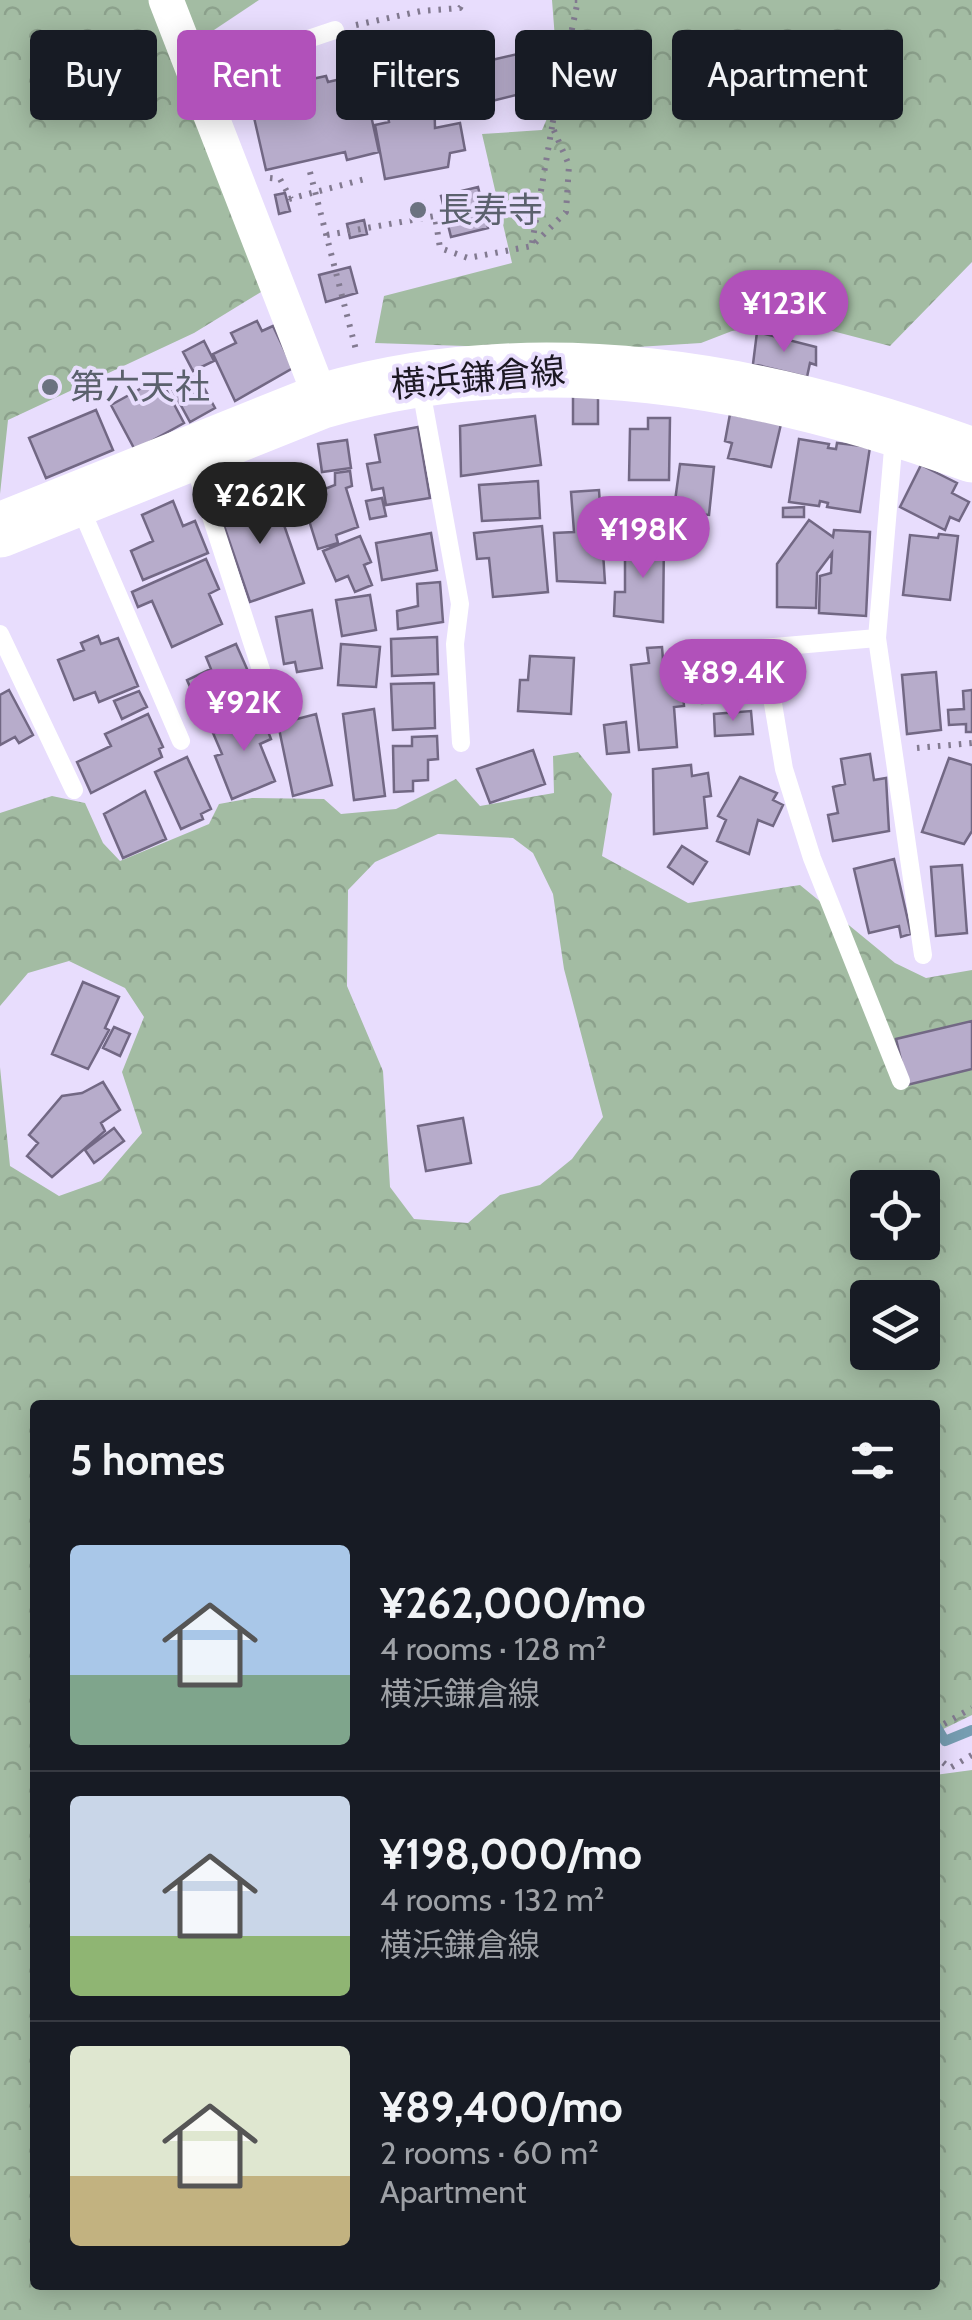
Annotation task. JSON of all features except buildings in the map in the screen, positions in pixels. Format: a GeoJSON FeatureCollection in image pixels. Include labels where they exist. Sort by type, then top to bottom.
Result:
{"type":"FeatureCollection","features":[{"type":"Feature","properties":{"kind":"main road","name":"横浜鎌倉線"},"geometry":{"type":"LineString","coordinates":[[0,530],[191,456],[341,384],[514,370],[640,373],[733,387],[895,427],[972,455]]}},
{"type":"Feature","properties":{"kind":"street"},"geometry":{"type":"LineString","coordinates":[[166,0],[179,30]]}},
{"type":"Feature","properties":{"kind":"street"},"geometry":{"type":"LineString","coordinates":[[214,120],[247,212],[341,384]]}},
{"type":"Feature","properties":{"kind":"lane"},"geometry":{"type":"LineString","coordinates":[[316,36],[335,30]]}},
{"type":"Feature","properties":{"kind":"lane"},"geometry":{"type":"LineString","coordinates":[[420,378],[460,604],[456,644],[461,743]]}},
{"type":"Feature","properties":{"kind":"lane"},"geometry":{"type":"LineString","coordinates":[[895,427],[877,638],[923,955]]}},
{"type":"Feature","properties":{"kind":"lane"},"geometry":{"type":"LineString","coordinates":[[191,456],[264,679]]}},
{"type":"Feature","properties":{"kind":"lane"},"geometry":{"type":"LineString","coordinates":[[78,502],[181,740]]}},
{"type":"Feature","properties":{"kind":"lane"},"geometry":{"type":"LineString","coordinates":[[0,634],[74,790]]}},
{"type":"Feature","properties":{"kind":"lane"},"geometry":{"type":"LineString","coordinates":[[682,655],[877,638]]}},
{"type":"Feature","properties":{"kind":"lane"},"geometry":{"type":"LineString","coordinates":[[764,650],[784,769],[812,858],[901,1080]]}},
{"type":"Feature","properties":{"kind":"path"},"geometry":{"type":"LineString","coordinates":[[335,30],[421,11],[460,8],[464,0]]}},
{"type":"Feature","properties":{"kind":"path"},"geometry":{"type":"LineString","coordinates":[[532,246],[578,0],[573,0]]}},
{"type":"Feature","properties":{"kind":"path"},"geometry":{"type":"LineString","coordinates":[[326,234],[435,216],[440,248],[468,258],[532,246],[566,212],[569,165],[552,126]]}},
{"type":"Feature","properties":{"kind":"path"},"geometry":{"type":"LineString","coordinates":[[310,172],[326,234],[341,384]]}},
{"type":"Feature","properties":{"kind":"path"},"geometry":{"type":"LineString","coordinates":[[247,212],[365,179]]}},
{"type":"Feature","properties":{"kind":"path"},"geometry":{"type":"LineString","coordinates":[[896,750],[972,743]]}},
{"type":"Feature","properties":{"kind":"path"},"geometry":{"type":"LineString","coordinates":[[940,1726],[972,1708]]}},
{"type":"Feature","properties":{"kind":"path"},"geometry":{"type":"LineString","coordinates":[[940,1760],[950,1768],[972,1755]]}},
{"type":"Feature","properties":{"kind":"green space"},"geometry":{"type":"Polygon","coordinates":[[[0,0],[259,0],[214,30],[177,30],[177,120],[205,120],[266,289],[194,333],[8,420],[0,494],[0,0]]]}},
{"type":"Feature","properties":{"kind":"green space"},"geometry":{"type":"Polygon","coordinates":[[[552,0],[972,0],[972,262],[890,346],[794,321],[732,331],[701,343],[589,350],[375,343],[384,296],[512,263],[482,134],[542,130],[546,120],[652,120],[652,30],[554,30],[552,0]]]}},
{"type":"Feature","properties":{"kind":"green space"},"geometry":{"type":"Polygon","coordinates":[[[578,752],[612,794],[602,856],[688,903],[800,885],[895,963],[926,978],[972,970],[972,1715],[940,1731],[940,1400],[30,1400],[30,2290],[940,2290],[940,1774],[972,1770],[972,2320],[0,2320],[0,1067],[10,1166],[59,1196],[101,1181],[142,1133],[122,1072],[144,1017],[125,988],[69,961],[28,973],[0,1006],[0,813],[52,796],[85,803],[103,843],[120,861],[209,824],[219,804],[252,798],[324,799],[341,814],[396,809],[456,779],[480,806],[554,793],[553,756],[578,752]],[[438,834],[375,862],[348,890],[347,986],[383,1071],[390,1187],[414,1219],[468,1223],[500,1195],[540,1185],[572,1159],[603,1117],[564,969],[553,894],[533,853],[513,838],[438,834]]]}},
{"type":"Feature","properties":{"kind":"waterway"},"geometry":{"type":"LineString","coordinates":[[940,1732],[945,1741],[972,1730]]}},
{"type":"Feature","properties":{"kind":"place","name":"長寿寺"},"geometry":{"type":"Point","coordinates":[418,210]}},
{"type":"Feature","properties":{"kind":"place","name":"第六天社"},"geometry":{"type":"Point","coordinates":[50,387]}}]}
